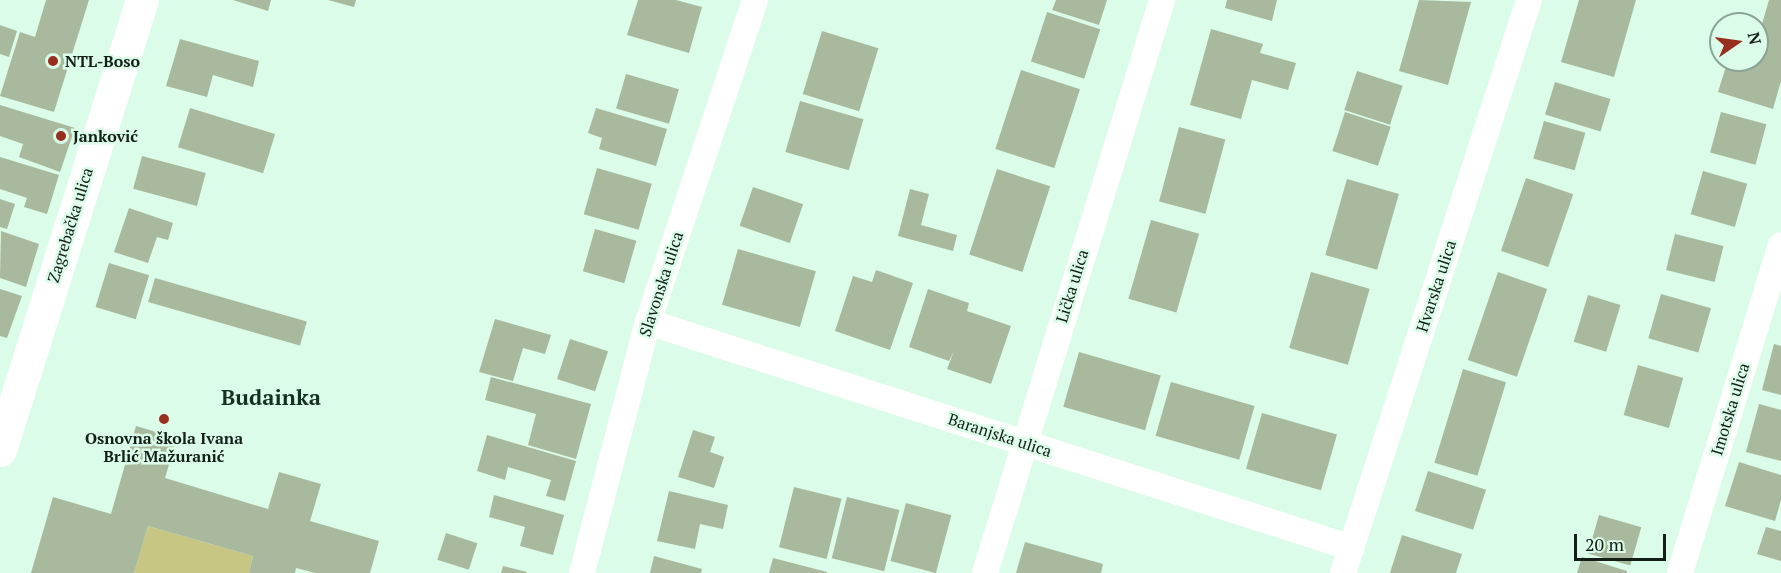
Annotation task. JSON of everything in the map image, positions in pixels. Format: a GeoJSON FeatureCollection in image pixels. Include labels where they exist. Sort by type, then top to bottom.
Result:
{"type":"FeatureCollection","features":[{"type":"Feature","properties":{"kind":"main road","name":"Zagrebačka ulica"},"geometry":{"type":"LineString","coordinates":[[0,450],[142,0]]}},
{"type":"Feature","properties":{"kind":"street","name":"Slavonska ulica"},"geometry":{"type":"LineString","coordinates":[[582,573],[648,322],[754,0]]}},
{"type":"Feature","properties":{"kind":"street","name":"Lička ulica"},"geometry":{"type":"LineString","coordinates":[[985,573],[1023,442],[1162,0]]}},
{"type":"Feature","properties":{"kind":"street","name":"Hvarska ulica"},"geometry":{"type":"LineString","coordinates":[[1343,573],[1529,0]]}},
{"type":"Feature","properties":{"kind":"street","name":"Imotska ulica"},"geometry":{"type":"LineString","coordinates":[[1680,573],[1781,245]]}},
{"type":"Feature","properties":{"kind":"street","name":"Baranjska ulica"},"geometry":{"type":"LineString","coordinates":[[648,322],[1352,548]]}},
{"type":"Feature","properties":{"kind":"shaded area"},"geometry":{"type":"Polygon","coordinates":[[[148,526],[253,556],[249,573],[134,573],[148,526]]]}},
{"type":"Feature","properties":{"kind":"building"},"geometry":{"type":"Polygon","coordinates":[[[46,0],[89,0],[54,112],[0,96],[20,32],[35,37],[46,0]]]}},
{"type":"Feature","properties":{"kind":"building"},"geometry":{"type":"Polygon","coordinates":[[[233,0],[271,0],[268,11],[233,0]]]}},
{"type":"Feature","properties":{"kind":"building"},"geometry":{"type":"Polygon","coordinates":[[[328,0],[356,0],[354,7],[328,0]]]}},
{"type":"Feature","properties":{"kind":"building"},"geometry":{"type":"Polygon","coordinates":[[[638,0],[676,0],[702,7],[689,53],[627,35],[638,0]]]}},
{"type":"Feature","properties":{"kind":"building"},"geometry":{"type":"Polygon","coordinates":[[[1056,0],[1107,0],[1099,25],[1052,10],[1056,0]]]}},
{"type":"Feature","properties":{"kind":"building"},"geometry":{"type":"Polygon","coordinates":[[[1227,0],[1277,0],[1272,21],[1225,8],[1227,0]]]}},
{"type":"Feature","properties":{"kind":"building"},"geometry":{"type":"Polygon","coordinates":[[[1419,0],[1471,2],[1448,85],[1399,71],[1419,0]]]}},
{"type":"Feature","properties":{"kind":"building"},"geometry":{"type":"Polygon","coordinates":[[[1579,0],[1636,0],[1614,77],[1561,62],[1579,0]]]}},
{"type":"Feature","properties":{"kind":"building"},"geometry":{"type":"Polygon","coordinates":[[[1769,0],[1781,0],[1781,81],[1773,109],[1718,92],[1724,72],[1769,72],[1769,12],[1765,12],[1769,0]]]}},
{"type":"Feature","properties":{"kind":"building"},"geometry":{"type":"Polygon","coordinates":[[[1047,12],[1100,29],[1084,79],[1031,61],[1047,12]]]}},
{"type":"Feature","properties":{"kind":"building"},"geometry":{"type":"Polygon","coordinates":[[[0,25],[17,31],[9,57],[0,54],[0,25]]]}},
{"type":"Feature","properties":{"kind":"building"},"geometry":{"type":"Polygon","coordinates":[[[1211,29],[1263,44],[1260,53],[1296,63],[1288,90],[1252,80],[1241,119],[1190,105],[1211,29]]]}},
{"type":"Feature","properties":{"kind":"building"},"geometry":{"type":"Polygon","coordinates":[[[822,31],[878,48],[859,111],[803,94],[822,31]]]}},
{"type":"Feature","properties":{"kind":"building"},"geometry":{"type":"Polygon","coordinates":[[[180,39],[259,61],[253,87],[213,75],[207,97],[166,86],[180,39]]]}},
{"type":"Feature","properties":{"kind":"building"},"geometry":{"type":"Polygon","coordinates":[[[1021,70],[1080,89],[1054,168],[995,149],[1021,70]]]}},
{"type":"Feature","properties":{"kind":"building"},"geometry":{"type":"Polygon","coordinates":[[[1357,71],[1403,86],[1390,125],[1344,110],[1357,71]]]}},
{"type":"Feature","properties":{"kind":"building"},"geometry":{"type":"Polygon","coordinates":[[[626,74],[679,89],[669,124],[616,109],[626,74]]]}},
{"type":"Feature","properties":{"kind":"building"},"geometry":{"type":"Polygon","coordinates":[[[1555,82],[1610,99],[1601,131],[1545,115],[1555,82]]]}},
{"type":"Feature","properties":{"kind":"building"},"geometry":{"type":"Polygon","coordinates":[[[800,101],[863,119],[849,170],[785,152],[800,101]]]}},
{"type":"Feature","properties":{"kind":"building"},"geometry":{"type":"Polygon","coordinates":[[[0,105],[75,128],[60,172],[19,157],[23,144],[0,136],[0,105]]]}},
{"type":"Feature","properties":{"kind":"building"},"geometry":{"type":"Polygon","coordinates":[[[190,108],[275,134],[263,173],[178,147],[190,108]]]}},
{"type":"Feature","properties":{"kind":"building"},"geometry":{"type":"Polygon","coordinates":[[[596,108],[667,129],[656,166],[599,149],[602,138],[588,133],[596,108]]]}},
{"type":"Feature","properties":{"kind":"building"},"geometry":{"type":"Polygon","coordinates":[[[1345,112],[1391,127],[1378,166],[1332,151],[1345,112]]]}},
{"type":"Feature","properties":{"kind":"building"},"geometry":{"type":"Polygon","coordinates":[[[1721,112],[1766,124],[1756,165],[1710,153],[1721,112]]]}},
{"type":"Feature","properties":{"kind":"building"},"geometry":{"type":"Polygon","coordinates":[[[1544,121],[1585,133],[1575,170],[1533,158],[1544,121]]]}},
{"type":"Feature","properties":{"kind":"building"},"geometry":{"type":"Polygon","coordinates":[[[1179,127],[1225,139],[1205,214],[1159,201],[1179,127]]]}},
{"type":"Feature","properties":{"kind":"building"},"geometry":{"type":"Polygon","coordinates":[[[142,156],[206,173],[197,206],[133,189],[142,156]]]}},
{"type":"Feature","properties":{"kind":"building"},"geometry":{"type":"Polygon","coordinates":[[[0,157],[59,175],[47,214],[24,207],[27,198],[0,189],[0,157]]]}},
{"type":"Feature","properties":{"kind":"building"},"geometry":{"type":"Polygon","coordinates":[[[597,168],[652,184],[639,230],[584,214],[597,168]]]}},
{"type":"Feature","properties":{"kind":"building"},"geometry":{"type":"Polygon","coordinates":[[[997,169],[1050,186],[1022,272],[969,255],[997,169]]]}},
{"type":"Feature","properties":{"kind":"building"},"geometry":{"type":"Polygon","coordinates":[[[1703,171],[1747,184],[1735,227],[1691,214],[1703,171]]]}},
{"type":"Feature","properties":{"kind":"building"},"geometry":{"type":"Polygon","coordinates":[[[1526,178],[1573,194],[1548,267],[1501,251],[1526,178]]]}},
{"type":"Feature","properties":{"kind":"building"},"geometry":{"type":"Polygon","coordinates":[[[1347,179],[1399,194],[1377,270],[1325,255],[1347,179]]]}},
{"type":"Feature","properties":{"kind":"building"},"geometry":{"type":"Polygon","coordinates":[[[753,187],[803,204],[790,243],[740,226],[753,187]]]}},
{"type":"Feature","properties":{"kind":"building"},"geometry":{"type":"Polygon","coordinates":[[[910,189],[929,194],[921,225],[957,235],[953,251],[898,236],[910,189]]]}},
{"type":"Feature","properties":{"kind":"building"},"geometry":{"type":"Polygon","coordinates":[[[0,199],[15,204],[7,229],[0,227],[0,199]]]}},
{"type":"Feature","properties":{"kind":"building"},"geometry":{"type":"Polygon","coordinates":[[[129,208],[173,223],[168,240],[157,237],[148,263],[114,252],[129,208]]]}},
{"type":"Feature","properties":{"kind":"building"},"geometry":{"type":"Polygon","coordinates":[[[1151,220],[1199,234],[1176,313],[1128,299],[1151,220]]]}},
{"type":"Feature","properties":{"kind":"building"},"geometry":{"type":"Polygon","coordinates":[[[595,229],[636,241],[624,283],[583,271],[595,229]]]}},
{"type":"Feature","properties":{"kind":"building"},"geometry":{"type":"Polygon","coordinates":[[[1,231],[39,244],[26,287],[0,278],[1,231]]]}},
{"type":"Feature","properties":{"kind":"building"},"geometry":{"type":"Polygon","coordinates":[[[1675,234],[1724,246],[1715,282],[1666,270],[1675,234]]]}},
{"type":"Feature","properties":{"kind":"building"},"geometry":{"type":"Polygon","coordinates":[[[738,249],[816,271],[800,327],[722,305],[738,249]]]}},
{"type":"Feature","properties":{"kind":"building"},"geometry":{"type":"Polygon","coordinates":[[[109,263],[149,275],[136,319],[96,307],[109,263]]]}},
{"type":"Feature","properties":{"kind":"building"},"geometry":{"type":"Polygon","coordinates":[[[876,270],[913,283],[890,350],[835,331],[853,276],[872,282],[876,270]]]}},
{"type":"Feature","properties":{"kind":"building"},"geometry":{"type":"Polygon","coordinates":[[[1311,272],[1370,289],[1348,365],[1289,348],[1311,272]]]}},
{"type":"Feature","properties":{"kind":"building"},"geometry":{"type":"Polygon","coordinates":[[[1498,272],[1547,289],[1517,377],[1468,360],[1498,272]]]}},
{"type":"Feature","properties":{"kind":"building"},"geometry":{"type":"Polygon","coordinates":[[[155,278],[307,322],[300,346],[148,302],[155,278]]]}},
{"type":"Feature","properties":{"kind":"building"},"geometry":{"type":"Polygon","coordinates":[[[0,289],[22,296],[7,338],[0,336],[0,289]]]}},
{"type":"Feature","properties":{"kind":"building"},"geometry":{"type":"Polygon","coordinates":[[[928,289],[969,303],[967,311],[1011,326],[991,384],[947,369],[954,351],[949,361],[909,347],[928,289]]]}},
{"type":"Feature","properties":{"kind":"building"},"geometry":{"type":"Polygon","coordinates":[[[1661,294],[1711,308],[1698,353],[1648,338],[1661,294]]]}},
{"type":"Feature","properties":{"kind":"building"},"geometry":{"type":"Polygon","coordinates":[[[1588,295],[1621,305],[1606,352],[1574,342],[1588,295]]]}},
{"type":"Feature","properties":{"kind":"building"},"geometry":{"type":"Polygon","coordinates":[[[495,319],[551,335],[545,354],[523,348],[513,381],[479,372],[495,319]]]}},
{"type":"Feature","properties":{"kind":"building"},"geometry":{"type":"Polygon","coordinates":[[[570,339],[608,351],[595,391],[557,379],[570,339]]]}},
{"type":"Feature","properties":{"kind":"building"},"geometry":{"type":"Polygon","coordinates":[[[1774,344],[1781,346],[1781,395],[1762,390],[1774,344]]]}},
{"type":"Feature","properties":{"kind":"building"},"geometry":{"type":"Polygon","coordinates":[[[1079,352],[1161,375],[1145,430],[1063,407],[1079,352]]]}},
{"type":"Feature","properties":{"kind":"building"},"geometry":{"type":"Polygon","coordinates":[[[1638,365],[1683,378],[1669,428],[1624,415],[1638,365]]]}},
{"type":"Feature","properties":{"kind":"building"},"geometry":{"type":"Polygon","coordinates":[[[1463,369],[1506,382],[1477,476],[1434,463],[1463,369]]]}},
{"type":"Feature","properties":{"kind":"building"},"geometry":{"type":"Polygon","coordinates":[[[491,377],[591,404],[576,459],[528,445],[536,414],[485,400],[491,377]]]}},
{"type":"Feature","properties":{"kind":"building"},"geometry":{"type":"Polygon","coordinates":[[[1171,382],[1255,406],[1239,460],[1156,436],[1171,382]]]}},
{"type":"Feature","properties":{"kind":"building"},"geometry":{"type":"Polygon","coordinates":[[[1759,404],[1781,410],[1781,461],[1746,452],[1759,404]]]}},
{"type":"Feature","properties":{"kind":"building"},"geometry":{"type":"Polygon","coordinates":[[[1262,413],[1337,434],[1321,490],[1246,469],[1262,413]]]}},
{"type":"Feature","properties":{"kind":"building"},"geometry":{"type":"Polygon","coordinates":[[[136,426],[177,438],[165,478],[268,509],[279,472],[321,484],[310,521],[379,541],[370,573],[315,573],[296,568],[295,573],[249,573],[253,556],[148,526],[134,573],[31,573],[53,497],[111,514],[136,426]]]}},
{"type":"Feature","properties":{"kind":"building"},"geometry":{"type":"Polygon","coordinates":[[[693,430],[715,437],[710,452],[724,457],[714,488],[678,477],[693,430]]]}},
{"type":"Feature","properties":{"kind":"building"},"geometry":{"type":"Polygon","coordinates":[[[487,435],[576,461],[565,501],[546,496],[551,480],[508,467],[505,480],[477,471],[487,435]]]}},
{"type":"Feature","properties":{"kind":"building"},"geometry":{"type":"Polygon","coordinates":[[[1739,462],[1781,475],[1781,500],[1775,521],[1725,506],[1739,462]]]}},
{"type":"Feature","properties":{"kind":"building"},"geometry":{"type":"Polygon","coordinates":[[[1428,471],[1486,490],[1473,530],[1415,511],[1428,471]]]}},
{"type":"Feature","properties":{"kind":"building"},"geometry":{"type":"Polygon","coordinates":[[[794,487],[842,499],[827,559],[779,547],[794,487]]]}},
{"type":"Feature","properties":{"kind":"building"},"geometry":{"type":"Polygon","coordinates":[[[669,491],[728,505],[723,529],[700,524],[695,549],[657,541],[669,491]]]}},
{"type":"Feature","properties":{"kind":"building"},"geometry":{"type":"Polygon","coordinates":[[[494,495],[564,515],[553,555],[520,546],[525,527],[489,517],[494,495]]]}},
{"type":"Feature","properties":{"kind":"building"},"geometry":{"type":"Polygon","coordinates":[[[847,497],[899,510],[884,571],[832,558],[847,497]]]}},
{"type":"Feature","properties":{"kind":"building"},"geometry":{"type":"Polygon","coordinates":[[[906,503],[951,515],[936,573],[890,561],[906,503]]]}},
{"type":"Feature","properties":{"kind":"building"},"geometry":{"type":"Polygon","coordinates":[[[1599,515],[1641,527],[1630,566],[1588,553],[1599,515]]]}},
{"type":"Feature","properties":{"kind":"building"},"geometry":{"type":"Polygon","coordinates":[[[1766,527],[1781,531],[1781,561],[1757,554],[1766,527]]]}},
{"type":"Feature","properties":{"kind":"building"},"geometry":{"type":"Polygon","coordinates":[[[446,533],[477,543],[469,570],[437,560],[446,533]]]}},
{"type":"Feature","properties":{"kind":"building"},"geometry":{"type":"Polygon","coordinates":[[[1402,535],[1462,554],[1456,573],[1390,573],[1402,535]]]}},
{"type":"Feature","properties":{"kind":"building"},"geometry":{"type":"Polygon","coordinates":[[[1025,542],[1103,564],[1101,573],[1016,573],[1025,542]]]}},
{"type":"Feature","properties":{"kind":"building"},"geometry":{"type":"Polygon","coordinates":[[[654,556],[702,569],[701,573],[650,573],[654,556]]]}},
{"type":"Feature","properties":{"kind":"building"},"geometry":{"type":"Polygon","coordinates":[[[1582,557],[1627,571],[1627,573],[1577,573],[1582,557]]]}},
{"type":"Feature","properties":{"kind":"building"},"geometry":{"type":"Polygon","coordinates":[[[773,558],[827,572],[827,573],[769,573],[773,558]]]}},
{"type":"Feature","properties":{"kind":"building"},"geometry":{"type":"Polygon","coordinates":[[[503,566],[527,572],[527,573],[501,573],[503,566]]]}},
{"type":"Feature","properties":{"kind":"place","name":"NTL-Boso"},"geometry":{"type":"Point","coordinates":[53,61]}},
{"type":"Feature","properties":{"kind":"place","name":"Janković"},"geometry":{"type":"Point","coordinates":[61,136]}},
{"type":"Feature","properties":{"kind":"place","name":"Osnovna škola Ivana Brlić Mažuranić"},"geometry":{"type":"Point","coordinates":[164,419]}},
{"type":"Feature","properties":{"kind":"district","name":"Budainka"},"geometry":{"type":"Point","coordinates":[271,397]}}]}
